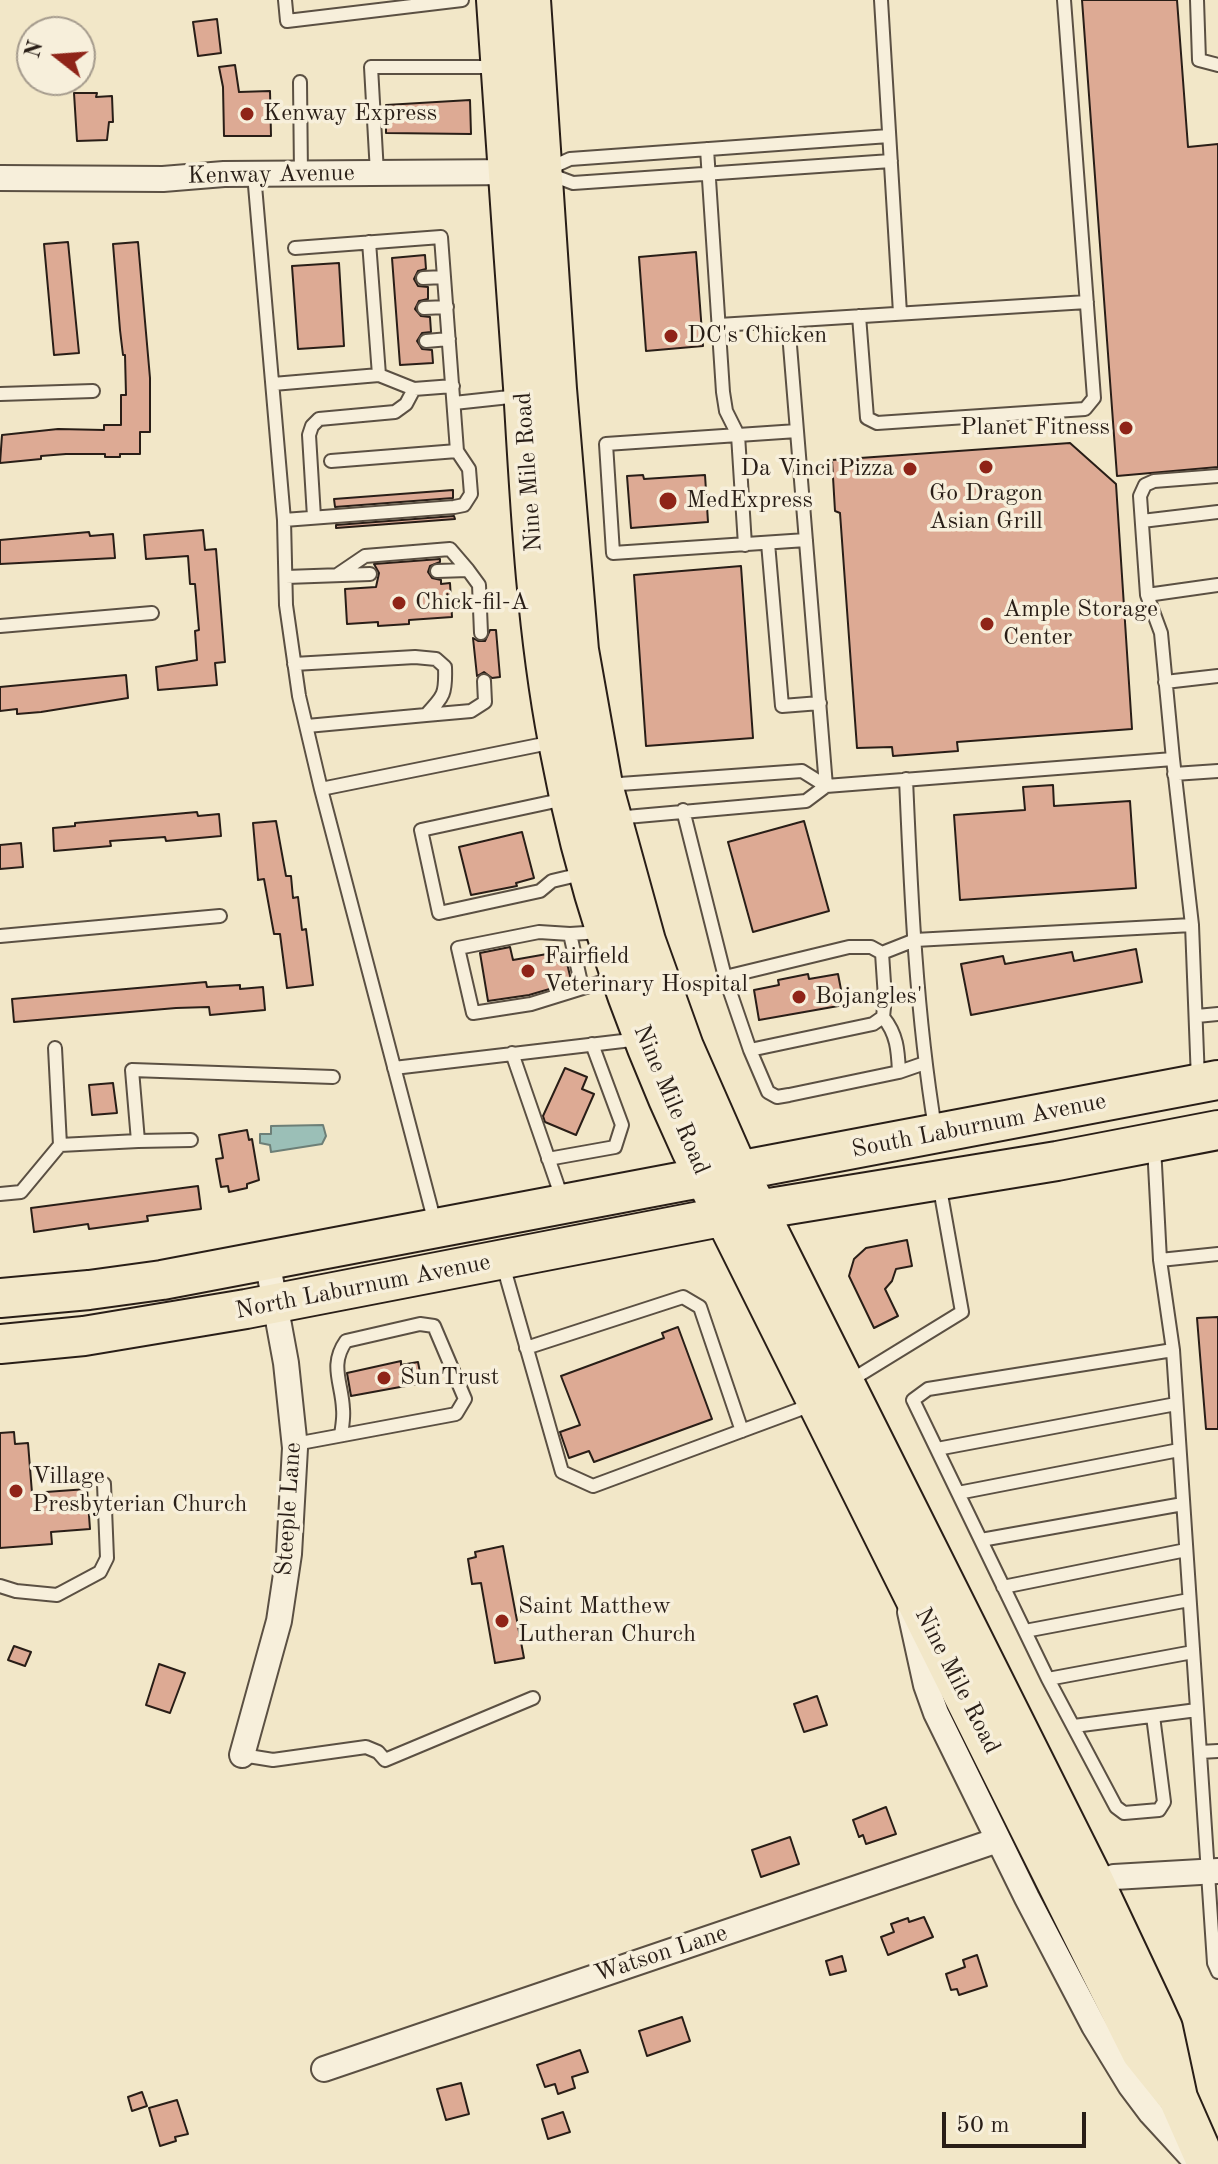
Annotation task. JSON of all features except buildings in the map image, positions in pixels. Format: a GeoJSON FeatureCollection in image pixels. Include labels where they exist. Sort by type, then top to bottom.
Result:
{"type":"FeatureCollection","features":[{"type":"Feature","properties":{"kind":"main road","name":"Nine Mile Road"},"geometry":{"type":"LineString","coordinates":[[496,0],[501,67],[525,172],[585,687],[595,800],[588,933],[621,976],[643,1039],[722,1176],[831,1393],[1065,1898]]}},
{"type":"Feature","properties":{"kind":"main road","name":"Nine Mile Road"},"geometry":{"type":"LineString","coordinates":[[531,0],[525,172],[523,396],[538,587],[558,742],[595,800],[635,906],[722,1176]]}},
{"type":"Feature","properties":{"kind":"main road","name":"South Laburnum Avenue"},"geometry":{"type":"LineString","coordinates":[[722,1176],[1208,1082]]}},
{"type":"Feature","properties":{"kind":"main road"},"geometry":{"type":"LineString","coordinates":[[1136,1146],[1140,1125],[1180,1119],[1195,1104],[1208,1082]]}},
{"type":"Feature","properties":{"kind":"main road","name":"South Laburnum Avenue"},"geometry":{"type":"LineString","coordinates":[[741,1214],[1218,1130]]}},
{"type":"Feature","properties":{"kind":"main road","name":"North Laburnum Avenue"},"geometry":{"type":"LineString","coordinates":[[0,1298],[118,1286],[722,1176]]}},
{"type":"Feature","properties":{"kind":"main road","name":"North Laburnum Avenue"},"geometry":{"type":"LineString","coordinates":[[0,1344],[84,1336],[276,1303],[741,1214]]}},
{"type":"Feature","properties":{"kind":"main road","name":"Nine Mile Road"},"geometry":{"type":"LineString","coordinates":[[831,1393],[905,1578],[1065,1898],[1163,2028],[1178,2098],[1203,2151]]}},
{"type":"Feature","properties":{"kind":"street","name":"Kenway Avenue"},"geometry":{"type":"LineString","coordinates":[[0,178],[163,179],[254,174],[525,172]]}},
{"type":"Feature","properties":{"kind":"street","name":"Steeple Lane"},"geometry":{"type":"LineString","coordinates":[[242,1755],[279,1621],[289,1554],[295,1444],[286,1363],[267,1260]]}},
{"type":"Feature","properties":{"kind":"street"},"geometry":{"type":"LineString","coordinates":[[905,1578],[911,1623],[926,1685],[951,1748],[998,1840],[1065,1898],[1094,2026],[1151,2113],[1203,2151]]}},
{"type":"Feature","properties":{"kind":"street","name":"Watson Lane"},"geometry":{"type":"LineString","coordinates":[[324,2069],[998,1840]]}},
{"type":"Feature","properties":{"kind":"street"},"geometry":{"type":"LineString","coordinates":[[1065,1898],[1114,1877],[1214,1871]]}},
{"type":"Feature","properties":{"kind":"lane"},"geometry":{"type":"LineString","coordinates":[[285,0],[287,21],[462,0]]}},
{"type":"Feature","properties":{"kind":"lane"},"geometry":{"type":"LineString","coordinates":[[881,0],[900,313]]}},
{"type":"Feature","properties":{"kind":"lane"},"geometry":{"type":"LineString","coordinates":[[859,316],[867,418],[877,423],[1085,409],[1094,398],[1064,0]]}},
{"type":"Feature","properties":{"kind":"lane"},"geometry":{"type":"LineString","coordinates":[[1197,0],[1199,60],[1218,65]]}},
{"type":"Feature","properties":{"kind":"lane"},"geometry":{"type":"LineString","coordinates":[[377,173],[371,67],[501,67]]}},
{"type":"Feature","properties":{"kind":"lane"},"geometry":{"type":"LineString","coordinates":[[300,82],[301,174]]}},
{"type":"Feature","properties":{"kind":"lane"},"geometry":{"type":"LineString","coordinates":[[525,172],[570,159],[889,136]]}},
{"type":"Feature","properties":{"kind":"lane"},"geometry":{"type":"LineString","coordinates":[[707,149],[726,411],[738,435],[745,545]]}},
{"type":"Feature","properties":{"kind":"lane"},"geometry":{"type":"LineString","coordinates":[[525,172],[573,183],[891,161]]}},
{"type":"Feature","properties":{"kind":"lane"},"geometry":{"type":"LineString","coordinates":[[254,174],[284,520],[286,605],[299,696],[436,1229]]}},
{"type":"Feature","properties":{"kind":"lane"},"geometry":{"type":"LineString","coordinates":[[284,520],[464,505],[471,494],[469,469],[457,451],[441,237],[295,248]]}},
{"type":"Feature","properties":{"kind":"lane"},"geometry":{"type":"LineString","coordinates":[[369,242],[379,375]]}},
{"type":"Feature","properties":{"kind":"lane"},"geometry":{"type":"LineString","coordinates":[[423,278],[444,277]]}},
{"type":"Feature","properties":{"kind":"lane"},"geometry":{"type":"LineString","coordinates":[[372,282],[387,281]]}},
{"type":"Feature","properties":{"kind":"lane"},"geometry":{"type":"LineString","coordinates":[[719,325],[1087,302]]}},
{"type":"Feature","properties":{"kind":"lane"},"geometry":{"type":"LineString","coordinates":[[424,308],[447,307]]}},
{"type":"Feature","properties":{"kind":"lane"},"geometry":{"type":"LineString","coordinates":[[374,312],[389,311]]}},
{"type":"Feature","properties":{"kind":"lane"},"geometry":{"type":"LineString","coordinates":[[788,321],[826,786]]}},
{"type":"Feature","properties":{"kind":"lane"},"geometry":{"type":"LineString","coordinates":[[426,341],[449,339]]}},
{"type":"Feature","properties":{"kind":"lane"},"geometry":{"type":"LineString","coordinates":[[376,343],[392,342]]}},
{"type":"Feature","properties":{"kind":"lane"},"geometry":{"type":"LineString","coordinates":[[273,384],[379,375],[414,389],[453,386]]}},
{"type":"Feature","properties":{"kind":"lane"},"geometry":{"type":"LineString","coordinates":[[314,517],[309,435],[312,426],[319,419],[395,412],[406,404],[414,389]]}},
{"type":"Feature","properties":{"kind":"lane"},"geometry":{"type":"LineString","coordinates":[[0,394],[93,391]]}},
{"type":"Feature","properties":{"kind":"lane"},"geometry":{"type":"LineString","coordinates":[[454,403],[523,396]]}},
{"type":"Feature","properties":{"kind":"lane"},"geometry":{"type":"LineString","coordinates":[[797,431],[606,444],[613,553],[806,540]]}},
{"type":"Feature","properties":{"kind":"lane"},"geometry":{"type":"LineString","coordinates":[[331,461],[457,451]]}},
{"type":"Feature","properties":{"kind":"lane"},"geometry":{"type":"LineString","coordinates":[[1208,1082],[1197,1016],[1192,925],[1161,633],[1147,595],[1140,496],[1145,485],[1154,481],[1218,476]]}},
{"type":"Feature","properties":{"kind":"lane"},"geometry":{"type":"LineString","coordinates":[[1142,521],[1218,512]]}},
{"type":"Feature","properties":{"kind":"lane"},"geometry":{"type":"LineString","coordinates":[[768,543],[782,706],[820,703]]}},
{"type":"Feature","properties":{"kind":"lane"},"geometry":{"type":"LineString","coordinates":[[337,575],[365,556],[450,549],[479,585],[481,633]]}},
{"type":"Feature","properties":{"kind":"lane"},"geometry":{"type":"LineString","coordinates":[[437,571],[468,570]]}},
{"type":"Feature","properties":{"kind":"lane"},"geometry":{"type":"LineString","coordinates":[[286,577],[370,574]]}},
{"type":"Feature","properties":{"kind":"lane"},"geometry":{"type":"LineString","coordinates":[[1147,595],[1218,585]]}},
{"type":"Feature","properties":{"kind":"lane"},"geometry":{"type":"LineString","coordinates":[[0,626],[152,613]]}},
{"type":"Feature","properties":{"kind":"lane"},"geometry":{"type":"LineString","coordinates":[[294,664],[415,657],[436,659],[445,667],[446,690],[426,715]]}},
{"type":"Feature","properties":{"kind":"lane"},"geometry":{"type":"LineString","coordinates":[[1165,682],[1218,676]]}},
{"type":"Feature","properties":{"kind":"lane"},"geometry":{"type":"LineString","coordinates":[[307,726],[471,711],[485,702],[484,681]]}},
{"type":"Feature","properties":{"kind":"lane"},"geometry":{"type":"LineString","coordinates":[[321,789],[558,742]]}},
{"type":"Feature","properties":{"kind":"lane"},"geometry":{"type":"LineString","coordinates":[[595,800],[683,810],[806,801],[826,786],[1173,759]]}},
{"type":"Feature","properties":{"kind":"lane"},"geometry":{"type":"LineString","coordinates":[[589,872],[552,881],[540,891],[439,913],[421,830],[595,800],[802,771],[826,786]]}},
{"type":"Feature","properties":{"kind":"lane"},"geometry":{"type":"LineString","coordinates":[[1174,774],[1218,771]]}},
{"type":"Feature","properties":{"kind":"lane"},"geometry":{"type":"LineString","coordinates":[[906,779],[925,1063],[936,1135]]}},
{"type":"Feature","properties":{"kind":"lane"},"geometry":{"type":"LineString","coordinates":[[683,810],[725,977],[768,1092],[777,1097],[899,1072],[925,1063]]}},
{"type":"Feature","properties":{"kind":"lane"},"geometry":{"type":"LineString","coordinates":[[0,936],[220,916]]}},
{"type":"Feature","properties":{"kind":"lane"},"geometry":{"type":"LineString","coordinates":[[882,953],[915,940],[1192,925]]}},
{"type":"Feature","properties":{"kind":"lane"},"geometry":{"type":"LineString","coordinates":[[582,987],[588,933],[539,932],[458,948],[473,1013],[531,1004],[621,976]]}},
{"type":"Feature","properties":{"kind":"lane"},"geometry":{"type":"LineString","coordinates":[[725,977],[849,947],[871,947],[882,953]]}},
{"type":"Feature","properties":{"kind":"lane"},"geometry":{"type":"LineString","coordinates":[[882,953],[883,1017],[891,1027],[897,1044],[899,1072]]}},
{"type":"Feature","properties":{"kind":"lane"},"geometry":{"type":"LineString","coordinates":[[1197,1016],[1218,1014]]}},
{"type":"Feature","properties":{"kind":"lane"},"geometry":{"type":"LineString","coordinates":[[750,1050],[873,1024],[883,1017]]}},
{"type":"Feature","properties":{"kind":"lane"},"geometry":{"type":"LineString","coordinates":[[394,1068],[643,1039]]}},
{"type":"Feature","properties":{"kind":"lane"},"geometry":{"type":"LineString","coordinates":[[548,1159],[615,1147],[622,1125],[592,1044]]}},
{"type":"Feature","properties":{"kind":"lane"},"geometry":{"type":"LineString","coordinates":[[0,1194],[21,1192],[60,1145],[55,1048]]}},
{"type":"Feature","properties":{"kind":"lane"},"geometry":{"type":"LineString","coordinates":[[512,1053],[564,1205]]}},
{"type":"Feature","properties":{"kind":"lane"},"geometry":{"type":"LineString","coordinates":[[138,1141],[132,1070],[333,1077]]}},
{"type":"Feature","properties":{"kind":"lane"},"geometry":{"type":"LineString","coordinates":[[60,1145],[191,1140]]}},
{"type":"Feature","properties":{"kind":"lane"},"geometry":{"type":"LineString","coordinates":[[1136,1146],[1160,1260],[1173,1350],[1200,1752],[1214,1871],[1214,1963],[1218,1972]]}},
{"type":"Feature","properties":{"kind":"lane"},"geometry":{"type":"LineString","coordinates":[[502,1260],[562,1472],[593,1486],[742,1431],[831,1393],[962,1312],[939,1180]]}},
{"type":"Feature","properties":{"kind":"lane"},"geometry":{"type":"LineString","coordinates":[[1160,1260],[1218,1254]]}},
{"type":"Feature","properties":{"kind":"lane"},"geometry":{"type":"LineString","coordinates":[[526,1348],[683,1297],[700,1307],[742,1431]]}},
{"type":"Feature","properties":{"kind":"lane"},"geometry":{"type":"LineString","coordinates":[[295,1444],[456,1414],[465,1399],[434,1326],[420,1324],[346,1341],[338,1352],[336,1367],[343,1410],[341,1435]]}},
{"type":"Feature","properties":{"kind":"lane"},"geometry":{"type":"LineString","coordinates":[[1153,1716],[1164,1802],[1159,1810],[1124,1813],[1116,1807],[1048,1679],[913,1400],[928,1389],[1173,1350]]}},
{"type":"Feature","properties":{"kind":"lane"},"geometry":{"type":"LineString","coordinates":[[937,1449],[1176,1404]]}},
{"type":"Feature","properties":{"kind":"lane"},"geometry":{"type":"LineString","coordinates":[[958,1493],[1179,1450]]}},
{"type":"Feature","properties":{"kind":"lane"},"geometry":{"type":"LineString","coordinates":[[0,1586],[16,1591],[57,1595],[100,1572],[107,1558],[104,1484]]}},
{"type":"Feature","properties":{"kind":"lane"},"geometry":{"type":"LineString","coordinates":[[981,1540],[1183,1504]]}},
{"type":"Feature","properties":{"kind":"lane"},"geometry":{"type":"LineString","coordinates":[[1003,1587],[1186,1550]]}},
{"type":"Feature","properties":{"kind":"lane"},"geometry":{"type":"LineString","coordinates":[[1025,1631],[1189,1600]]}},
{"type":"Feature","properties":{"kind":"lane"},"geometry":{"type":"LineString","coordinates":[[1048,1679],[1193,1652]]}},
{"type":"Feature","properties":{"kind":"lane"},"geometry":{"type":"LineString","coordinates":[[242,1755],[273,1760],[366,1747],[378,1752],[385,1760],[533,1698]]}},
{"type":"Feature","properties":{"kind":"lane"},"geometry":{"type":"LineString","coordinates":[[1074,1726],[1197,1710]]}},
{"type":"Feature","properties":{"kind":"lane"},"geometry":{"type":"LineString","coordinates":[[1200,1752],[1218,1751]]}},
{"type":"Feature","properties":{"kind":"water"},"geometry":{"type":"Polygon","coordinates":[[[323,1125],[326,1136],[322,1144],[271,1152],[270,1145],[260,1143],[260,1134],[271,1134],[271,1126],[323,1125]]]}},
{"type":"Feature","properties":{"kind":"place","name":"Kenway Express"},"geometry":{"type":"Point","coordinates":[247,114]}},
{"type":"Feature","properties":{"kind":"place","name":"DC's Chicken"},"geometry":{"type":"Point","coordinates":[671,336]}},
{"type":"Feature","properties":{"kind":"place","name":"Planet Fitness"},"geometry":{"type":"Point","coordinates":[1126,428]}},
{"type":"Feature","properties":{"kind":"place","name":"Go Dragon Asian Grill"},"geometry":{"type":"Point","coordinates":[986,467]}},
{"type":"Feature","properties":{"kind":"place","name":"Da Vinci Pizza"},"geometry":{"type":"Point","coordinates":[910,469]}},
{"type":"Feature","properties":{"kind":"place","name":"MedExpress"},"geometry":{"type":"Point","coordinates":[668,501]}},
{"type":"Feature","properties":{"kind":"place","name":"Chick-fil-A"},"geometry":{"type":"Point","coordinates":[399,603]}},
{"type":"Feature","properties":{"kind":"place","name":"Ample Storage Center"},"geometry":{"type":"Point","coordinates":[987,624]}},
{"type":"Feature","properties":{"kind":"place","name":"Fairfield Veterinary Hospital"},"geometry":{"type":"Point","coordinates":[528,971]}},
{"type":"Feature","properties":{"kind":"place","name":"Bojangles'"},"geometry":{"type":"Point","coordinates":[799,997]}},
{"type":"Feature","properties":{"kind":"place","name":"SunTrust"},"geometry":{"type":"Point","coordinates":[384,1378]}},
{"type":"Feature","properties":{"kind":"place","name":"Village Presbyterian Church"},"geometry":{"type":"Point","coordinates":[16,1491]}},
{"type":"Feature","properties":{"kind":"place","name":"Saint Matthew Lutheran Church"},"geometry":{"type":"Point","coordinates":[502,1621]}}]}
